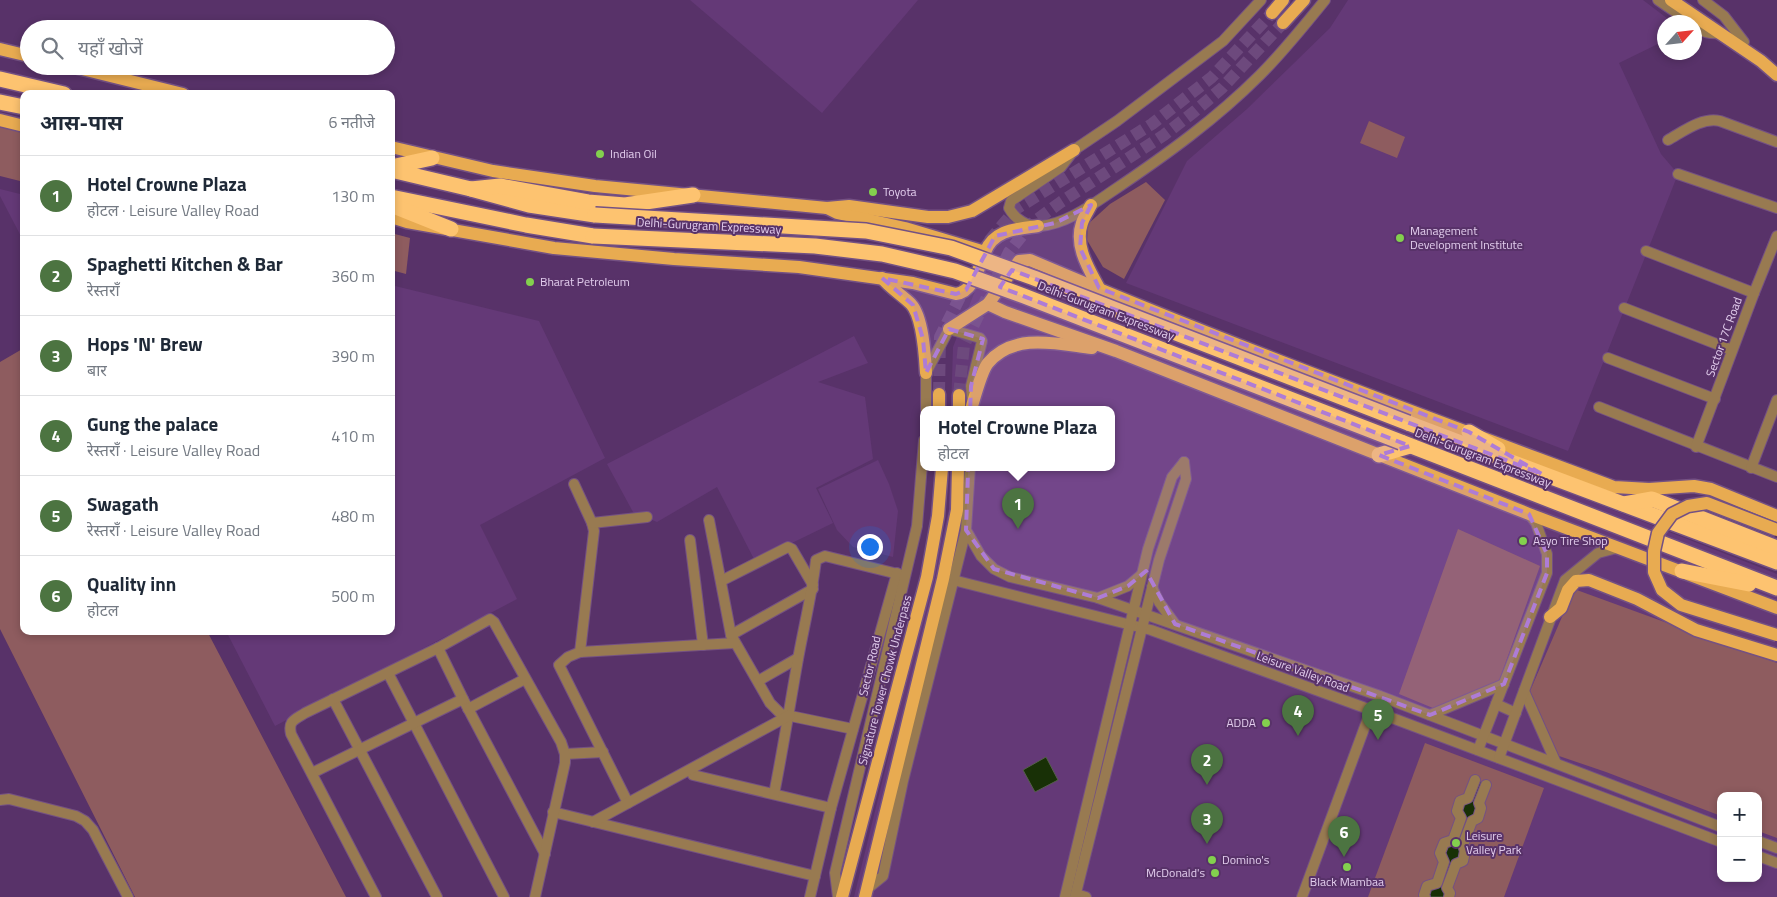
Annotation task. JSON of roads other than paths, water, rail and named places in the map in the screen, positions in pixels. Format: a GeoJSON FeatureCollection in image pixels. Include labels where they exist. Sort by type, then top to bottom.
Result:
{"type":"FeatureCollection","features":[{"type":"Feature","properties":{"kind":"highway"},"geometry":{"type":"LineString","coordinates":[[0,79],[47,90]]}},
{"type":"Feature","properties":{"kind":"highway"},"geometry":{"type":"LineString","coordinates":[[0,102],[20,106]]}},
{"type":"Feature","properties":{"kind":"highway"},"geometry":{"type":"LineString","coordinates":[[395,168],[432,158]]}},
{"type":"Feature","properties":{"kind":"highway","name":"Delhi-Gurugram Expressway"},"geometry":{"type":"LineString","coordinates":[[395,170],[529,205],[595,215],[866,231],[951,248],[1777,562]]}},
{"type":"Feature","properties":{"kind":"highway"},"geometry":{"type":"LineString","coordinates":[[471,189],[500,186],[592,203],[625,205],[693,195]]}},
{"type":"Feature","properties":{"kind":"highway","name":"Delhi-Gurugram Expressway"},"geometry":{"type":"LineString","coordinates":[[395,198],[593,236],[814,246],[882,254],[955,270],[1777,589]]}},
{"type":"Feature","properties":{"kind":"highway"},"geometry":{"type":"LineString","coordinates":[[395,208],[451,229]]}},
{"type":"Feature","properties":{"kind":"highway"},"geometry":{"type":"LineString","coordinates":[[1469,432],[1542,474]]}},
{"type":"Feature","properties":{"kind":"highway"},"geometry":{"type":"LineString","coordinates":[[1379,454],[1405,444]]}},
{"type":"Feature","properties":{"kind":"highway"},"geometry":{"type":"LineString","coordinates":[[1623,504],[1652,499],[1777,548]]}},
{"type":"Feature","properties":{"kind":"highway"},"geometry":{"type":"LineString","coordinates":[[1682,571],[1777,589]]}},
{"type":"Feature","properties":{"kind":"main road"},"geometry":{"type":"LineString","coordinates":[[1272,13],[1283,0]]}},
{"type":"Feature","properties":{"kind":"main road"},"geometry":{"type":"LineString","coordinates":[[1284,23],[1304,0]]}},
{"type":"Feature","properties":{"kind":"main road"},"geometry":{"type":"LineString","coordinates":[[1671,0],[1693,8],[1777,67]]}},
{"type":"Feature","properties":{"kind":"main road"},"geometry":{"type":"LineString","coordinates":[[1693,8],[1720,33],[1761,61],[1777,75]]}},
{"type":"Feature","properties":{"kind":"main road"},"geometry":{"type":"LineString","coordinates":[[0,49],[20,54]]}},
{"type":"Feature","properties":{"kind":"main road"},"geometry":{"type":"LineString","coordinates":[[106,75],[167,90]]}},
{"type":"Feature","properties":{"kind":"main road"},"geometry":{"type":"LineString","coordinates":[[0,120],[20,125]]}},
{"type":"Feature","properties":{"kind":"main road"},"geometry":{"type":"LineString","coordinates":[[395,148],[493,171],[595,186],[827,208],[849,206],[928,217],[948,217],[972,211],[1074,150]]}},
{"type":"Feature","properties":{"kind":"main road"},"geometry":{"type":"LineString","coordinates":[[1091,205],[1082,223],[1080,248],[1098,288]]}},
{"type":"Feature","properties":{"kind":"main road"},"geometry":{"type":"LineString","coordinates":[[827,208],[835,213],[906,228],[962,243],[985,252]]}},
{"type":"Feature","properties":{"kind":"main road"},"geometry":{"type":"LineString","coordinates":[[395,218],[554,248],[674,259],[799,266],[913,282],[956,294],[963,292],[969,287],[992,240],[1008,230],[1038,226]]}},
{"type":"Feature","properties":{"kind":"main road"},"geometry":{"type":"LineString","coordinates":[[949,329],[988,304],[1019,261],[1026,259],[1347,387],[1614,487],[1649,489],[1694,486],[1711,489],[1777,516]]}},
{"type":"Feature","properties":{"kind":"main road"},"geometry":{"type":"LineString","coordinates":[[882,278],[913,306],[923,339],[926,373]]}},
{"type":"Feature","properties":{"kind":"main road"},"geometry":{"type":"LineString","coordinates":[[988,304],[1116,350],[1529,514],[1777,608]]}},
{"type":"Feature","properties":{"kind":"main road"},"geometry":{"type":"LineString","coordinates":[[973,406],[987,364],[1000,352],[1018,344],[1038,341],[1116,350]]}},
{"type":"Feature","properties":{"kind":"main road"},"geometry":{"type":"LineString","coordinates":[[939,394],[939,406]]}},
{"type":"Feature","properties":{"kind":"main road"},"geometry":{"type":"LineString","coordinates":[[959,395],[959,406]]}},
{"type":"Feature","properties":{"kind":"main road"},"geometry":{"type":"LineString","coordinates":[[1433,455],[1439,478]]}},
{"type":"Feature","properties":{"kind":"main road","name":"Signature Tower Chowk Underpass"},"geometry":{"type":"LineString","coordinates":[[840,897],[927,577],[938,516],[942,471]]}},
{"type":"Feature","properties":{"kind":"main road"},"geometry":{"type":"LineString","coordinates":[[866,893],[944,570],[957,510],[958,471]]}},
{"type":"Feature","properties":{"kind":"main road"},"geometry":{"type":"LineString","coordinates":[[1777,530],[1707,503],[1688,506],[1672,514],[1658,533],[1654,551],[1654,572],[1662,590],[1681,605],[1777,635]]}},
{"type":"Feature","properties":{"kind":"main road"},"geometry":{"type":"LineString","coordinates":[[1550,616],[1560,608],[1568,590],[1576,581],[1589,580],[1637,599],[1696,630],[1777,654]]}},
{"type":"Feature","properties":{"kind":"street"},"geometry":{"type":"LineString","coordinates":[[1261,0],[1223,41],[1117,121],[1074,150],[1061,166],[1012,200],[1009,208],[1014,217],[1022,222],[1038,226],[1055,223],[1091,205],[1183,142],[1220,113],[1261,74],[1325,0]]}},
{"type":"Feature","properties":{"kind":"street"},"geometry":{"type":"LineString","coordinates":[[1658,0],[1693,8]]}},
{"type":"Feature","properties":{"kind":"street"},"geometry":{"type":"LineString","coordinates":[[1702,31],[1709,34],[1720,33]]}},
{"type":"Feature","properties":{"kind":"street"},"geometry":{"type":"LineString","coordinates":[[1668,140],[1711,119],[1777,142]]}},
{"type":"Feature","properties":{"kind":"street"},"geometry":{"type":"LineString","coordinates":[[1678,174],[1777,208]]}},
{"type":"Feature","properties":{"kind":"street","name":"Sector 17C Road"},"geometry":{"type":"LineString","coordinates":[[1696,447],[1777,236]]}},
{"type":"Feature","properties":{"kind":"street"},"geometry":{"type":"LineString","coordinates":[[1646,251],[1754,293]]}},
{"type":"Feature","properties":{"kind":"street"},"geometry":{"type":"LineString","coordinates":[[1624,308],[1732,350]]}},
{"type":"Feature","properties":{"kind":"street"},"geometry":{"type":"LineString","coordinates":[[926,406],[926,373],[949,329],[980,338],[982,341],[971,386],[972,406]]}},
{"type":"Feature","properties":{"kind":"street"},"geometry":{"type":"LineString","coordinates":[[1608,358],[1715,398]]}},
{"type":"Feature","properties":{"kind":"street"},"geometry":{"type":"LineString","coordinates":[[1751,468],[1773,422],[1777,400]]}},
{"type":"Feature","properties":{"kind":"street"},"geometry":{"type":"LineString","coordinates":[[1599,407],[1777,478]]}},
{"type":"Feature","properties":{"kind":"street"},"geometry":{"type":"LineString","coordinates":[[1065,897],[1120,673],[1129,623],[1134,610],[1148,549],[1172,477],[1184,462],[1186,479],[1152,587],[1079,896]]}},
{"type":"Feature","properties":{"kind":"street","name":"Sector Road"},"geometry":{"type":"LineString","coordinates":[[840,897],[835,873],[901,575],[917,526],[921,471]]}},
{"type":"Feature","properties":{"kind":"street"},"geometry":{"type":"LineString","coordinates":[[866,893],[884,876],[903,781],[966,530],[970,471]]}},
{"type":"Feature","properties":{"kind":"street"},"geometry":{"type":"LineString","coordinates":[[574,484],[592,523],[593,539],[580,652]]}},
{"type":"Feature","properties":{"kind":"street"},"geometry":{"type":"LineString","coordinates":[[1478,750],[1547,573],[1548,554],[1536,523],[1529,514]]}},
{"type":"Feature","properties":{"kind":"street"},"geometry":{"type":"LineString","coordinates":[[592,523],[647,517]]}},
{"type":"Feature","properties":{"kind":"street"},"geometry":{"type":"LineString","coordinates":[[709,520],[733,639],[774,709],[781,714],[853,729]]}},
{"type":"Feature","properties":{"kind":"street","name":"Leisure Valley Road"},"geometry":{"type":"LineString","coordinates":[[966,530],[981,556],[994,569],[1010,576],[1098,598],[1175,624],[1430,715],[1717,824]]}},
{"type":"Feature","properties":{"kind":"street"},"geometry":{"type":"LineString","coordinates":[[690,540],[703,645]]}},
{"type":"Feature","properties":{"kind":"street"},"geometry":{"type":"LineString","coordinates":[[721,581],[788,548],[792,549],[813,587]]}},
{"type":"Feature","properties":{"kind":"street"},"geometry":{"type":"LineString","coordinates":[[1499,758],[1560,590],[1569,575],[1598,553],[1617,548]]}},
{"type":"Feature","properties":{"kind":"street"},"geometry":{"type":"LineString","coordinates":[[774,794],[790,715],[798,658],[813,587],[816,560],[825,556],[901,575],[853,729],[831,808],[810,897]]}},
{"type":"Feature","properties":{"kind":"street"},"geometry":{"type":"LineString","coordinates":[[1098,598],[1128,586],[1141,575]]}},
{"type":"Feature","properties":{"kind":"street","name":"Leisure Valley Road"},"geometry":{"type":"LineString","coordinates":[[953,580],[1143,627],[1371,710],[1717,840]]}},
{"type":"Feature","properties":{"kind":"street"},"geometry":{"type":"LineString","coordinates":[[628,803],[559,665],[568,657],[580,652],[703,645],[733,639],[813,587]]}},
{"type":"Feature","properties":{"kind":"street"},"geometry":{"type":"LineString","coordinates":[[1152,587],[1159,602],[1175,624]]}},
{"type":"Feature","properties":{"kind":"street"},"geometry":{"type":"LineString","coordinates":[[376,897],[291,734],[290,726],[292,721],[438,648],[490,619],[494,622],[524,679],[561,742],[565,754],[565,763],[535,897]]}},
{"type":"Feature","properties":{"kind":"street"},"geometry":{"type":"LineString","coordinates":[[438,648],[545,854]]}},
{"type":"Feature","properties":{"kind":"street"},"geometry":{"type":"LineString","coordinates":[[758,682],[798,658]]}},
{"type":"Feature","properties":{"kind":"street"},"geometry":{"type":"LineString","coordinates":[[388,672],[504,897]]}},
{"type":"Feature","properties":{"kind":"street"},"geometry":{"type":"LineString","coordinates":[[468,709],[524,679]]}},
{"type":"Feature","properties":{"kind":"street"},"geometry":{"type":"LineString","coordinates":[[1430,715],[1504,684]]}},
{"type":"Feature","properties":{"kind":"street"},"geometry":{"type":"LineString","coordinates":[[1524,691],[1556,763]]}},
{"type":"Feature","properties":{"kind":"street"},"geometry":{"type":"LineString","coordinates":[[312,773],[463,698]]}},
{"type":"Feature","properties":{"kind":"street"},"geometry":{"type":"LineString","coordinates":[[333,699],[437,897]]}},
{"type":"Feature","properties":{"kind":"street"},"geometry":{"type":"LineString","coordinates":[[1496,704],[1516,713]]}},
{"type":"Feature","properties":{"kind":"street"},"geometry":{"type":"LineString","coordinates":[[1302,897],[1371,710]]}},
{"type":"Feature","properties":{"kind":"street"},"geometry":{"type":"LineString","coordinates":[[593,822],[790,715]]}},
{"type":"Feature","properties":{"kind":"street"},"geometry":{"type":"LineString","coordinates":[[565,754],[603,752]]}},
{"type":"Feature","properties":{"kind":"street"},"geometry":{"type":"LineString","coordinates":[[693,775],[831,808]]}},
{"type":"Feature","properties":{"kind":"street"},"geometry":{"type":"LineString","coordinates":[[1425,897],[1424,894],[1427,886],[1436,883],[1444,862],[1440,853],[1444,844],[1453,840],[1461,818],[1456,810],[1460,802],[1468,798],[1475,780]]}},
{"type":"Feature","properties":{"kind":"street"},"geometry":{"type":"LineString","coordinates":[[1448,897],[1450,893],[1447,888],[1456,864],[1462,861],[1465,851],[1463,845],[1472,821],[1478,818],[1481,808],[1479,803],[1486,785]]}},
{"type":"Feature","properties":{"kind":"street"},"geometry":{"type":"LineString","coordinates":[[0,800],[18,801],[76,816],[85,821],[94,830],[128,897]]}},
{"type":"Feature","properties":{"kind":"street"},"geometry":{"type":"LineString","coordinates":[[553,812],[815,876]]}},
{"type":"Feature","properties":{"kind":"street"},"geometry":{"type":"LineString","coordinates":[[1762,842],[1777,848]]}},
{"type":"Feature","properties":{"kind":"street"},"geometry":{"type":"LineString","coordinates":[[1762,857],[1777,863]]}},
{"type":"Feature","properties":{"kind":"tunnel"},"geometry":{"type":"LineString","coordinates":[[989,241],[1016,209],[1152,124],[1212,77],[1272,13]]}},
{"type":"Feature","properties":{"kind":"tunnel"},"geometry":{"type":"LineString","coordinates":[[959,395],[964,345],[1009,252],[1031,224],[1061,202],[1164,135],[1195,111],[1222,88],[1283,23]]}},
{"type":"Feature","properties":{"kind":"tunnel"},"geometry":{"type":"LineString","coordinates":[[939,394],[940,337],[966,285]]}},
{"type":"Feature","properties":{"kind":"place","name":"Indian Oil"},"geometry":{"type":"Point","coordinates":[600,154]}},
{"type":"Feature","properties":{"kind":"place","name":"Toyota"},"geometry":{"type":"Point","coordinates":[873,192]}},
{"type":"Feature","properties":{"kind":"place","name":"Management Development Institute"},"geometry":{"type":"Point","coordinates":[1400,238]}},
{"type":"Feature","properties":{"kind":"place","name":"Bharat Petroleum"},"geometry":{"type":"Point","coordinates":[530,282]}},
{"type":"Feature","properties":{"kind":"place","name":"Hotel Crowne Plaza"},"geometry":{"type":"Point","coordinates":[1018,529]}},
{"type":"Feature","properties":{"kind":"place","name":"Asyo Tire Shop"},"geometry":{"type":"Point","coordinates":[1523,541]}},
{"type":"Feature","properties":{"kind":"place","name":"ADDA"},"geometry":{"type":"Point","coordinates":[1266,723]}},
{"type":"Feature","properties":{"kind":"place","name":"Gung the palace"},"geometry":{"type":"Point","coordinates":[1298,736]}},
{"type":"Feature","properties":{"kind":"place","name":"Swagath"},"geometry":{"type":"Point","coordinates":[1378,740]}},
{"type":"Feature","properties":{"kind":"place","name":"Spaghetti Kitchen & Bar"},"geometry":{"type":"Point","coordinates":[1207,785]}},
{"type":"Feature","properties":{"kind":"place","name":"Leisure Valley Park"},"geometry":{"type":"Point","coordinates":[1456,843]}},
{"type":"Feature","properties":{"kind":"place","name":"Hops 'N' Brew"},"geometry":{"type":"Point","coordinates":[1207,844]}},
{"type":"Feature","properties":{"kind":"place","name":"Quality inn"},"geometry":{"type":"Point","coordinates":[1344,857]}},
{"type":"Feature","properties":{"kind":"place","name":"Domino's"},"geometry":{"type":"Point","coordinates":[1212,860]}},
{"type":"Feature","properties":{"kind":"place","name":"Black Mambaa"},"geometry":{"type":"Point","coordinates":[1347,867]}},
{"type":"Feature","properties":{"kind":"place","name":"McDonald's"},"geometry":{"type":"Point","coordinates":[1215,873]}}]}
